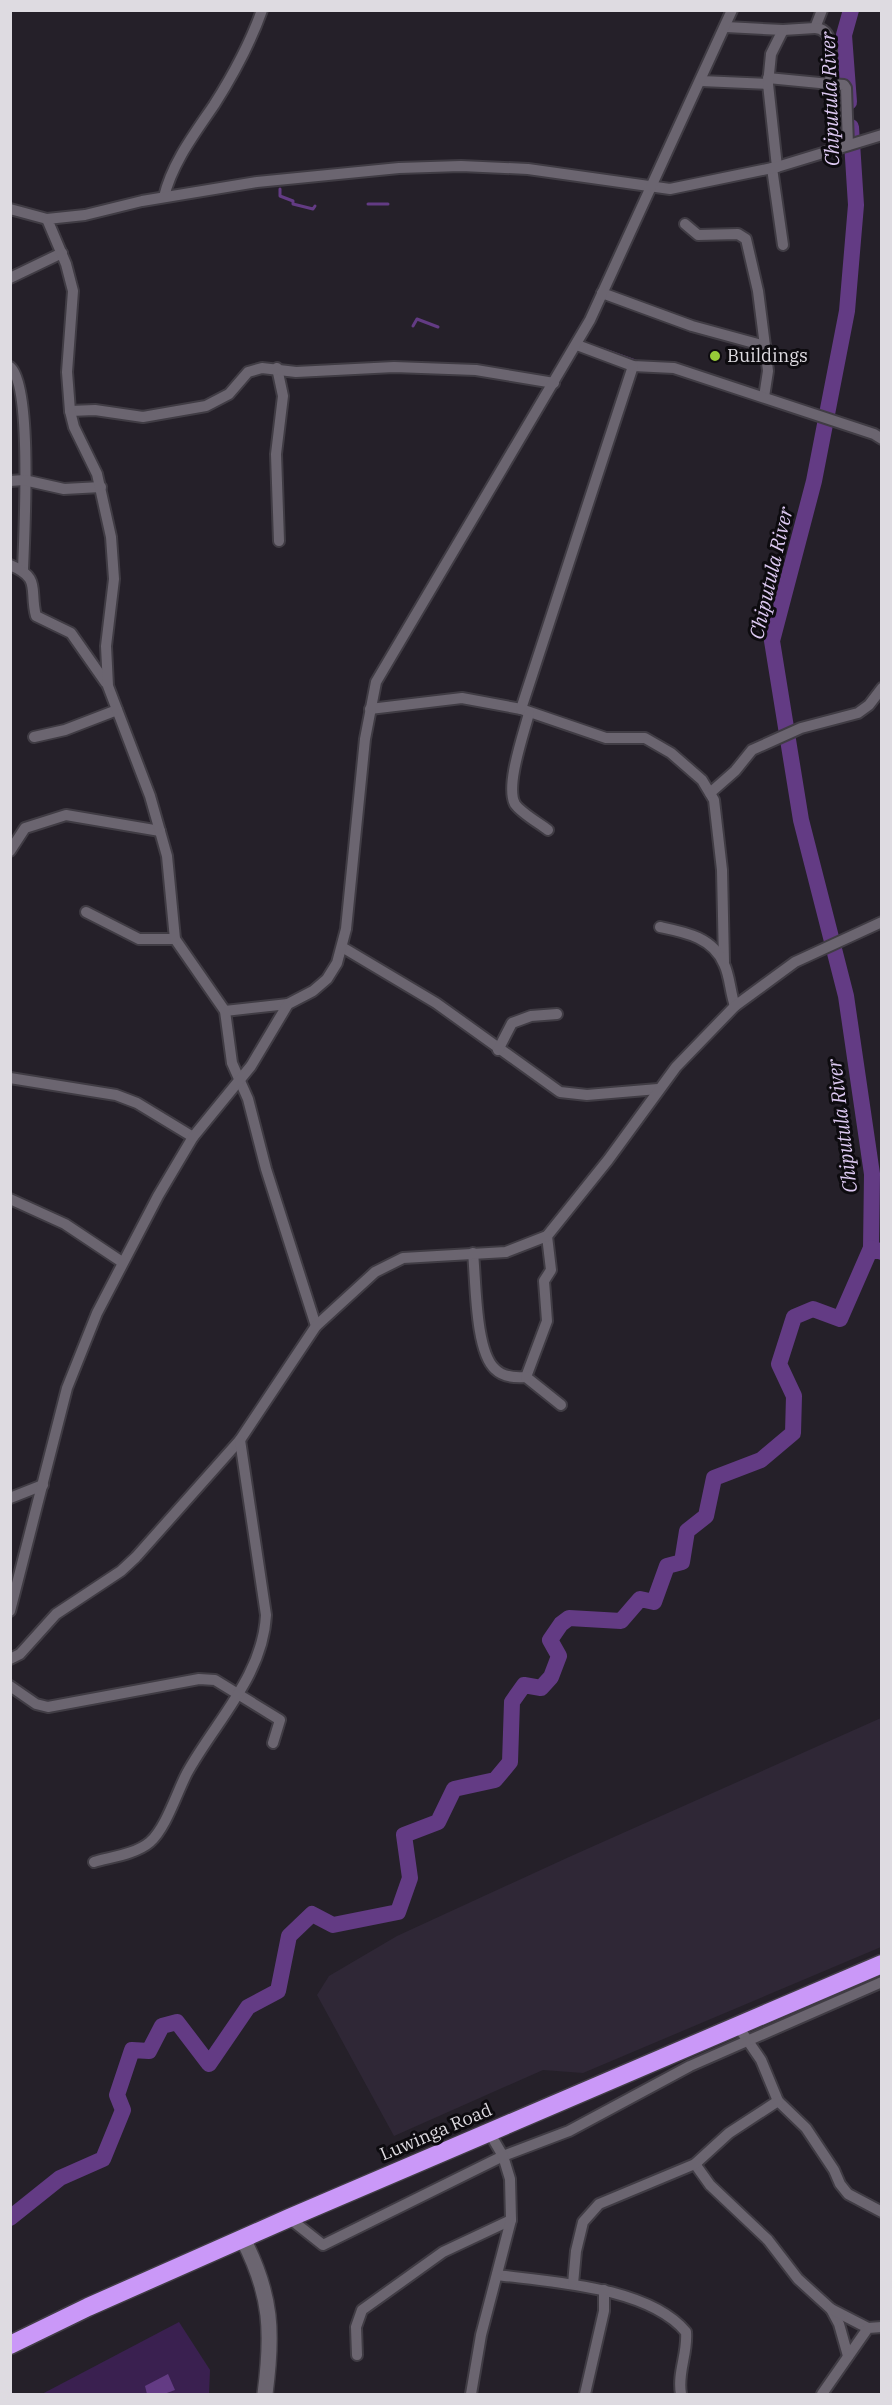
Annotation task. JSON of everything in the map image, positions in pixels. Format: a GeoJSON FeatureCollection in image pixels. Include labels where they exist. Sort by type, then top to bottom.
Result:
{"type":"FeatureCollection","features":[{"type":"Feature","properties":{"kind":"highway","name":"Luwinga Road"},"geometry":{"type":"LineString","coordinates":[[10,2344],[289,2218],[882,1964]]}},
{"type":"Feature","properties":{"kind":"street"},"geometry":{"type":"LineString","coordinates":[[164,197],[167,184],[189,141],[235,70],[262,10]]}},
{"type":"Feature","properties":{"kind":"street"},"geometry":{"type":"LineString","coordinates":[[225,1011],[288,1004],[313,991],[327,979],[337,963],[346,929],[370,709],[376,682],[384,665],[460,543],[577,345],[732,10]]}},
{"type":"Feature","properties":{"kind":"street"},"geometry":{"type":"LineString","coordinates":[[815,28],[822,10]]}},
{"type":"Feature","properties":{"kind":"street"},"geometry":{"type":"LineString","coordinates":[[726,27],[827,30],[831,51],[830,84]]}},
{"type":"Feature","properties":{"kind":"street"},"geometry":{"type":"LineString","coordinates":[[783,30],[771,54],[768,81],[774,167],[783,245]]}},
{"type":"Feature","properties":{"kind":"street"},"geometry":{"type":"LineString","coordinates":[[701,81],[768,81],[844,86],[851,144]]}},
{"type":"Feature","properties":{"kind":"street"},"geometry":{"type":"LineString","coordinates":[[10,209],[47,219],[85,215],[164,197],[342,172],[460,166],[528,169],[670,189],[774,167],[882,135]]}},
{"type":"Feature","properties":{"kind":"street"},"geometry":{"type":"LineString","coordinates":[[47,219],[62,253],[73,291],[67,372],[69,411],[101,487],[111,537],[114,579],[106,646],[108,686]]}},
{"type":"Feature","properties":{"kind":"street"},"geometry":{"type":"LineString","coordinates":[[685,224],[698,235],[738,234],[746,239],[758,291],[768,371],[764,397]]}},
{"type":"Feature","properties":{"kind":"street"},"geometry":{"type":"LineString","coordinates":[[10,278],[62,253]]}},
{"type":"Feature","properties":{"kind":"street"},"geometry":{"type":"LineString","coordinates":[[602,294],[692,326],[765,346]]}},
{"type":"Feature","properties":{"kind":"street"},"geometry":{"type":"LineString","coordinates":[[577,345],[633,366],[674,368],[882,439]]}},
{"type":"Feature","properties":{"kind":"street"},"geometry":{"type":"LineString","coordinates":[[548,830],[516,805],[512,795],[525,711],[633,366]]}},
{"type":"Feature","properties":{"kind":"street"},"geometry":{"type":"LineString","coordinates":[[10,367],[19,377],[22,400],[23,570]]}},
{"type":"Feature","properties":{"kind":"street"},"geometry":{"type":"LineString","coordinates":[[69,411],[95,410],[143,417],[188,410],[220,401],[254,369],[277,368],[296,372],[394,368],[476,370],[554,383]]}},
{"type":"Feature","properties":{"kind":"street"},"geometry":{"type":"LineString","coordinates":[[277,368],[283,396],[276,454],[279,541]]}},
{"type":"Feature","properties":{"kind":"street"},"geometry":{"type":"LineString","coordinates":[[10,481],[24,480],[64,489],[101,487]]}},
{"type":"Feature","properties":{"kind":"street"},"geometry":{"type":"LineString","coordinates":[[10,565],[23,570],[30,576],[34,586],[36,616],[71,633],[108,686],[142,775],[167,856],[175,939],[225,1011],[232,1063],[240,1080],[316,1326]]}},
{"type":"Feature","properties":{"kind":"street"},"geometry":{"type":"LineString","coordinates":[[710,793],[735,771],[753,750],[801,728],[858,713],[869,705],[882,688]]}},
{"type":"Feature","properties":{"kind":"street"},"geometry":{"type":"LineString","coordinates":[[370,709],[462,698],[525,711],[606,738],[645,738],[671,753],[702,780],[710,793],[717,821],[722,870],[724,962],[735,1006]]}},
{"type":"Feature","properties":{"kind":"street"},"geometry":{"type":"LineString","coordinates":[[34,737],[65,730],[117,710]]}},
{"type":"Feature","properties":{"kind":"street"},"geometry":{"type":"LineString","coordinates":[[10,851],[25,828],[66,815],[160,831]]}},
{"type":"Feature","properties":{"kind":"street"},"geometry":{"type":"LineString","coordinates":[[86,912],[139,939],[175,939]]}},
{"type":"Feature","properties":{"kind":"street"},"geometry":{"type":"LineString","coordinates":[[10,1659],[20,1654],[56,1614],[121,1571],[136,1557],[240,1440],[316,1326],[387,1264],[419,1256],[506,1252],[547,1236],[608,1160],[658,1089],[692,1048],[735,1006],[795,962],[882,922]]}},
{"type":"Feature","properties":{"kind":"street"},"geometry":{"type":"LineString","coordinates":[[660,927],[701,938],[724,962]]}},
{"type":"Feature","properties":{"kind":"street"},"geometry":{"type":"LineString","coordinates":[[342,947],[436,1003],[498,1050],[560,1092],[586,1095],[658,1089]]}},
{"type":"Feature","properties":{"kind":"street"},"geometry":{"type":"LineString","coordinates":[[10,1611],[54,1433],[78,1356],[122,1262],[193,1137],[240,1080],[271,1036],[288,1004]]}},
{"type":"Feature","properties":{"kind":"street"},"geometry":{"type":"LineString","coordinates":[[498,1050],[512,1023],[531,1016],[557,1014]]}},
{"type":"Feature","properties":{"kind":"street"},"geometry":{"type":"LineString","coordinates":[[10,1078],[116,1095],[137,1103],[193,1137]]}},
{"type":"Feature","properties":{"kind":"street"},"geometry":{"type":"LineString","coordinates":[[10,1199],[65,1224],[122,1262]]}},
{"type":"Feature","properties":{"kind":"street"},"geometry":{"type":"LineString","coordinates":[[526,1377],[533,1364],[547,1321],[544,1281],[551,1270],[547,1236]]}},
{"type":"Feature","properties":{"kind":"street"},"geometry":{"type":"LineString","coordinates":[[473,1254],[482,1337],[488,1360],[501,1374],[516,1378],[526,1377],[561,1405]]}},
{"type":"Feature","properties":{"kind":"street"},"geometry":{"type":"LineString","coordinates":[[94,1862],[142,1847],[150,1841],[188,1772],[239,1695],[265,1633],[266,1615],[240,1440]]}},
{"type":"Feature","properties":{"kind":"street"},"geometry":{"type":"LineString","coordinates":[[10,1498],[43,1485]]}},
{"type":"Feature","properties":{"kind":"street"},"geometry":{"type":"LineString","coordinates":[[10,1686],[36,1704],[48,1707],[207,1679],[215,1680],[280,1720],[273,1743]]}},
{"type":"Feature","properties":{"kind":"street"},"geometry":{"type":"LineString","coordinates":[[289,2218],[323,2245],[502,2156],[569,2131],[690,2066],[882,1982]]}},
{"type":"Feature","properties":{"kind":"street"},"geometry":{"type":"LineString","coordinates":[[738,2025],[761,2060],[778,2101],[806,2128],[848,2194],[882,2212]]}},
{"type":"Feature","properties":{"kind":"street"},"geometry":{"type":"LineString","coordinates":[[573,2284],[576,2251],[583,2222],[599,2204],[695,2164],[729,2133],[778,2101]]}},
{"type":"Feature","properties":{"kind":"street"},"geometry":{"type":"LineString","coordinates":[[471,2394],[481,2335],[511,2220],[512,2191],[502,2156],[489,2132]]}},
{"type":"Feature","properties":{"kind":"street"},"geometry":{"type":"LineString","coordinates":[[695,2164],[710,2185],[768,2240],[798,2280],[831,2309],[868,2328],[882,2327]]}},
{"type":"Feature","properties":{"kind":"street"},"geometry":{"type":"LineString","coordinates":[[357,2355],[357,2327],[362,2310],[443,2252],[511,2220]]}},
{"type":"Feature","properties":{"kind":"street"},"geometry":{"type":"LineString","coordinates":[[243,2240],[261,2278],[267,2297],[269,2352],[265,2394]]}},
{"type":"Feature","properties":{"kind":"street"},"geometry":{"type":"LineString","coordinates":[[497,2275],[604,2290],[666,2314],[686,2332],[687,2341],[679,2380],[681,2394]]}},
{"type":"Feature","properties":{"kind":"street"},"geometry":{"type":"LineString","coordinates":[[585,2394],[604,2311],[604,2290]]}},
{"type":"Feature","properties":{"kind":"street"},"geometry":{"type":"LineString","coordinates":[[831,2309],[839,2324],[848,2356]]}},
{"type":"Feature","properties":{"kind":"street"},"geometry":{"type":"LineString","coordinates":[[822,2394],[868,2328]]}},
{"type":"Feature","properties":{"kind":"shaded area"},"geometry":{"type":"Polygon","coordinates":[[[881,1718],[881,1947],[583,2073],[543,2070],[394,2136],[317,1995],[329,1976],[397,1936],[881,1718]]]}},
{"type":"Feature","properties":{"kind":"shaded area"},"geometry":{"type":"Polygon","coordinates":[[[179,2322],[210,2370],[209,2394],[42,2394],[179,2322]]]}},
{"type":"Feature","properties":{"kind":"shaded area"},"geometry":{"type":"Polygon","coordinates":[[[168,2374],[175,2390],[164,2394],[147,2394],[145,2386],[168,2374]]]}},
{"type":"Feature","properties":{"kind":"waterway","name":"Chiputula River"},"geometry":{"type":"LineString","coordinates":[[849,102],[844,35],[851,10]]}},
{"type":"Feature","properties":{"kind":"waterway","name":"Chiputula River"},"geometry":{"type":"LineString","coordinates":[[851,127],[856,205],[847,311],[814,481],[772,641],[801,820],[846,996],[872,1174],[871,1248]]}},
{"type":"Feature","properties":{"kind":"waterway"},"geometry":{"type":"LineString","coordinates":[[280,189],[280,196],[293,201],[293,204],[313,209],[315,206]]}},
{"type":"Feature","properties":{"kind":"waterway"},"geometry":{"type":"LineString","coordinates":[[368,204],[388,204]]}},
{"type":"Feature","properties":{"kind":"waterway"},"geometry":{"type":"LineString","coordinates":[[413,326],[417,319],[438,327]]}},
{"type":"Feature","properties":{"kind":"waterway"},"geometry":{"type":"LineString","coordinates":[[602,349],[638,362]]}},
{"type":"Feature","properties":{"kind":"waterway"},"geometry":{"type":"LineString","coordinates":[[10,2218],[60,2178],[103,2159],[123,2110],[117,2095],[132,2050],[149,2051],[162,2026],[177,2022],[209,2064],[248,2007],[278,1991],[289,1936],[312,1914],[333,1925],[398,1912],[410,1878],[404,1835],[438,1822],[454,1789],[495,1780],[510,1762],[512,1702],[524,1685],[541,1688],[551,1677],[559,1656],[550,1640],[561,1624],[569,1618],[621,1621],[640,1599],[654,1602],[667,1566],[682,1562],[687,1531],[706,1516],[714,1478],[761,1460],[793,1433],[794,1396],[779,1364],[794,1317],[813,1309],[840,1319],[871,1248],[882,1252]]}},
{"type":"Feature","properties":{"kind":"place","name":"Buildings"},"geometry":{"type":"Point","coordinates":[715,356]}}]}
